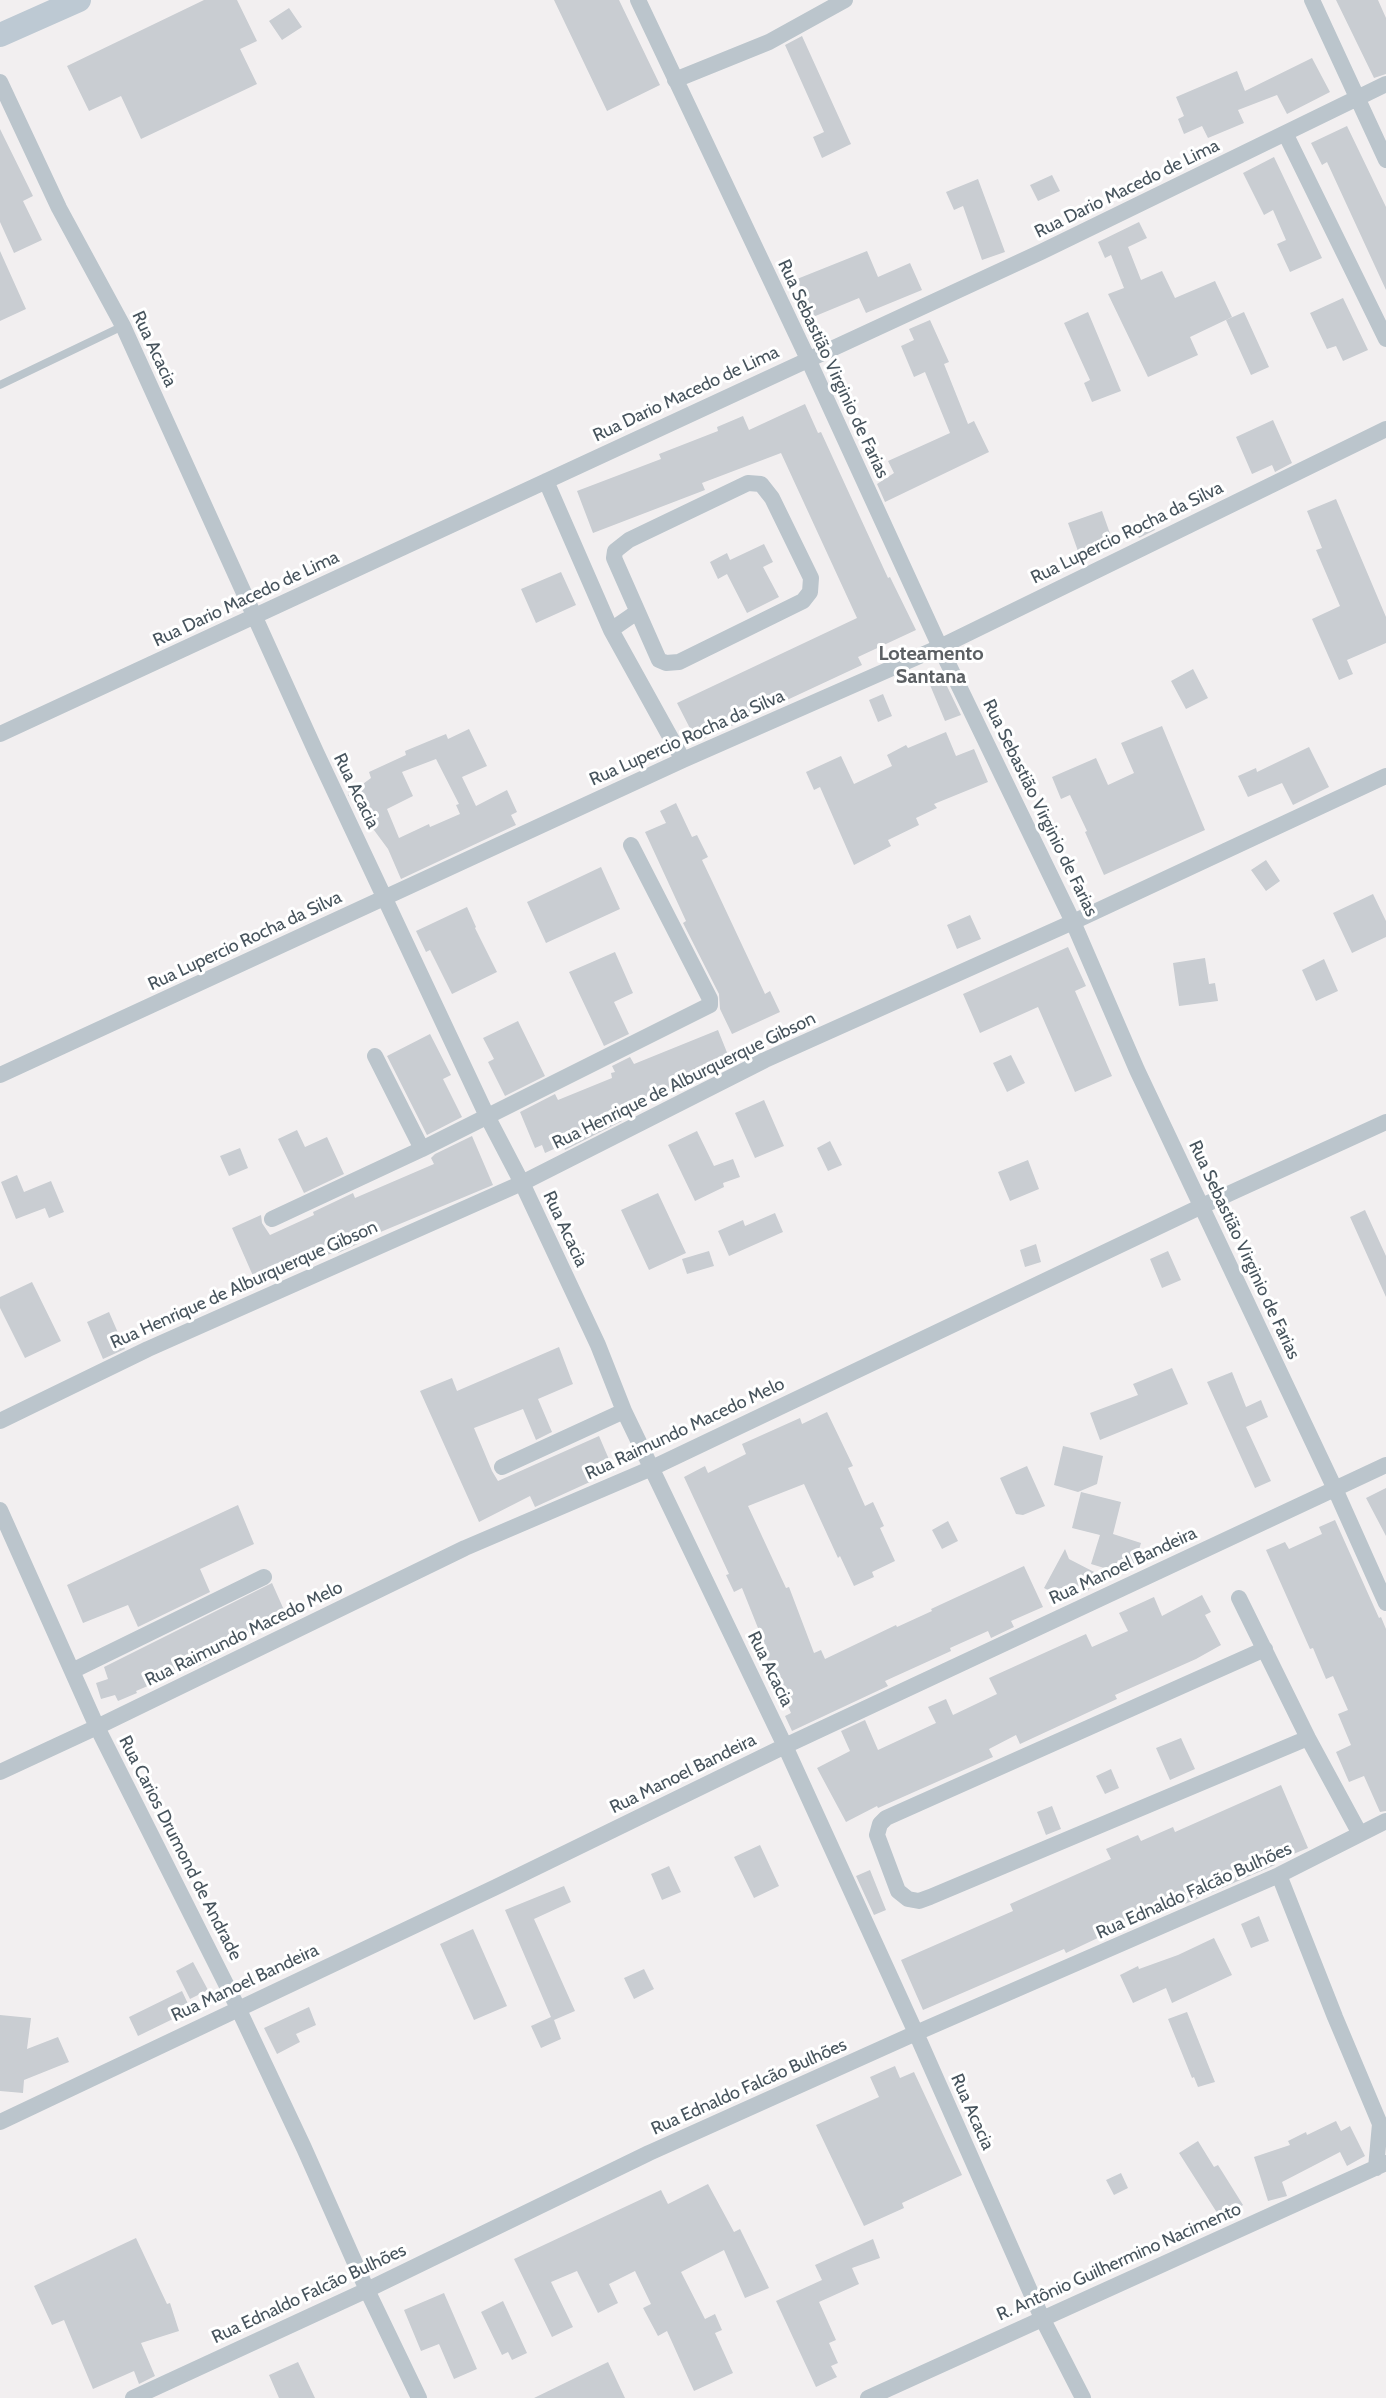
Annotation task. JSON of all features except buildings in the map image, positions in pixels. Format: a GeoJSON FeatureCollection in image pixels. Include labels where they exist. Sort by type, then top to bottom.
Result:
{"type":"FeatureCollection","features":[{"type":"Feature","properties":{"kind":"main road"},"geometry":{"type":"LineString","coordinates":[[0,35],[79,0]]}},
{"type":"Feature","properties":{"kind":"street","name":"Rua Sebastião Virginio de Farias"},"geometry":{"type":"LineString","coordinates":[[638,0],[808,359],[940,647],[1073,922],[1137,1070],[1335,1489],[1386,1604]]}},
{"type":"Feature","properties":{"kind":"street"},"geometry":{"type":"LineString","coordinates":[[675,80],[769,42],[846,0]]}},
{"type":"Feature","properties":{"kind":"street"},"geometry":{"type":"LineString","coordinates":[[1312,0],[1386,160]]}},
{"type":"Feature","properties":{"kind":"street","name":"Rua Acacia"},"geometry":{"type":"LineString","coordinates":[[0,82],[59,208],[123,326],[254,617],[486,1116],[522,1183],[598,1345],[624,1412],[785,1746],[916,2033],[1041,2318],[1083,2398]]}},
{"type":"Feature","properties":{"kind":"street","name":"Rua Dario Macedo de Lima"},"geometry":{"type":"LineString","coordinates":[[0,734],[1041,252],[1286,135],[1386,84]]}},
{"type":"Feature","properties":{"kind":"street"},"geometry":{"type":"LineString","coordinates":[[1286,135],[1386,339]]}},
{"type":"Feature","properties":{"kind":"street","name":"Rua Lupercio Rocha da Silva"},"geometry":{"type":"LineString","coordinates":[[0,1075],[683,760],[940,647],[1386,429]]}},
{"type":"Feature","properties":{"kind":"street"},"geometry":{"type":"LineString","coordinates":[[546,481],[611,630],[683,760]]}},
{"type":"Feature","properties":{"kind":"street"},"geometry":{"type":"LineString","coordinates":[[748,483],[760,484],[766,489],[811,578],[810,592],[803,601],[672,664],[659,660],[637,612],[614,558],[615,551],[621,544],[748,483]]}},
{"type":"Feature","properties":{"kind":"street"},"geometry":{"type":"LineString","coordinates":[[611,630],[637,612]]}},
{"type":"Feature","properties":{"kind":"street","name":"Rua Henrique de Alburquerque Gibson"},"geometry":{"type":"LineString","coordinates":[[0,1421],[148,1349],[522,1183],[765,1060],[1073,922],[1386,776]]}},
{"type":"Feature","properties":{"kind":"street"},"geometry":{"type":"LineString","coordinates":[[272,1219],[422,1149],[710,1005],[710,999],[631,845]]}},
{"type":"Feature","properties":{"kind":"street"},"geometry":{"type":"LineString","coordinates":[[375,1056],[422,1149]]}},
{"type":"Feature","properties":{"kind":"street","name":"Rua Raimundo Macedo Melo"},"geometry":{"type":"LineString","coordinates":[[0,1772],[465,1548],[652,1468],[1202,1206],[1386,1122]]}},
{"type":"Feature","properties":{"kind":"street"},"geometry":{"type":"LineString","coordinates":[[502,1467],[624,1412]]}},
{"type":"Feature","properties":{"kind":"street","name":"Rua Manoel Bandeira"},"geometry":{"type":"LineString","coordinates":[[0,2122],[496,1887],[785,1746],[1386,1465]]}},
{"type":"Feature","properties":{"kind":"street","name":"Rua Carios Drumond de Andrade"},"geometry":{"type":"LineString","coordinates":[[0,1510],[97,1727],[238,2008],[304,2148],[366,2290],[419,2398]]}},
{"type":"Feature","properties":{"kind":"street"},"geometry":{"type":"LineString","coordinates":[[72,1671],[264,1577]]}},
{"type":"Feature","properties":{"kind":"street"},"geometry":{"type":"LineString","coordinates":[[1239,1598],[1308,1738],[1360,1834]]}},
{"type":"Feature","properties":{"kind":"street"},"geometry":{"type":"LineString","coordinates":[[1265,1649],[886,1818],[880,1824],[877,1835],[898,1890],[908,1899],[919,1901],[930,1897],[1308,1738]]}},
{"type":"Feature","properties":{"kind":"street","name":"Rua Ednaldo Falcão Bulhões"},"geometry":{"type":"LineString","coordinates":[[132,2398],[366,2290],[649,2153],[916,2033],[1279,1875],[1386,1821]]}},
{"type":"Feature","properties":{"kind":"street"},"geometry":{"type":"LineString","coordinates":[[1279,1875],[1335,2017],[1383,2126],[1381,2165]]}},
{"type":"Feature","properties":{"kind":"street","name":"R. Antônio Guilhermino Nacimento"},"geometry":{"type":"LineString","coordinates":[[868,2398],[1381,2165]]}},
{"type":"Feature","properties":{"kind":"lane"},"geometry":{"type":"LineString","coordinates":[[0,385],[123,326]]}},
{"type":"Feature","properties":{"kind":"district","name":"Loteamento Santana"},"geometry":{"type":"Point","coordinates":[931,666]}}]}
